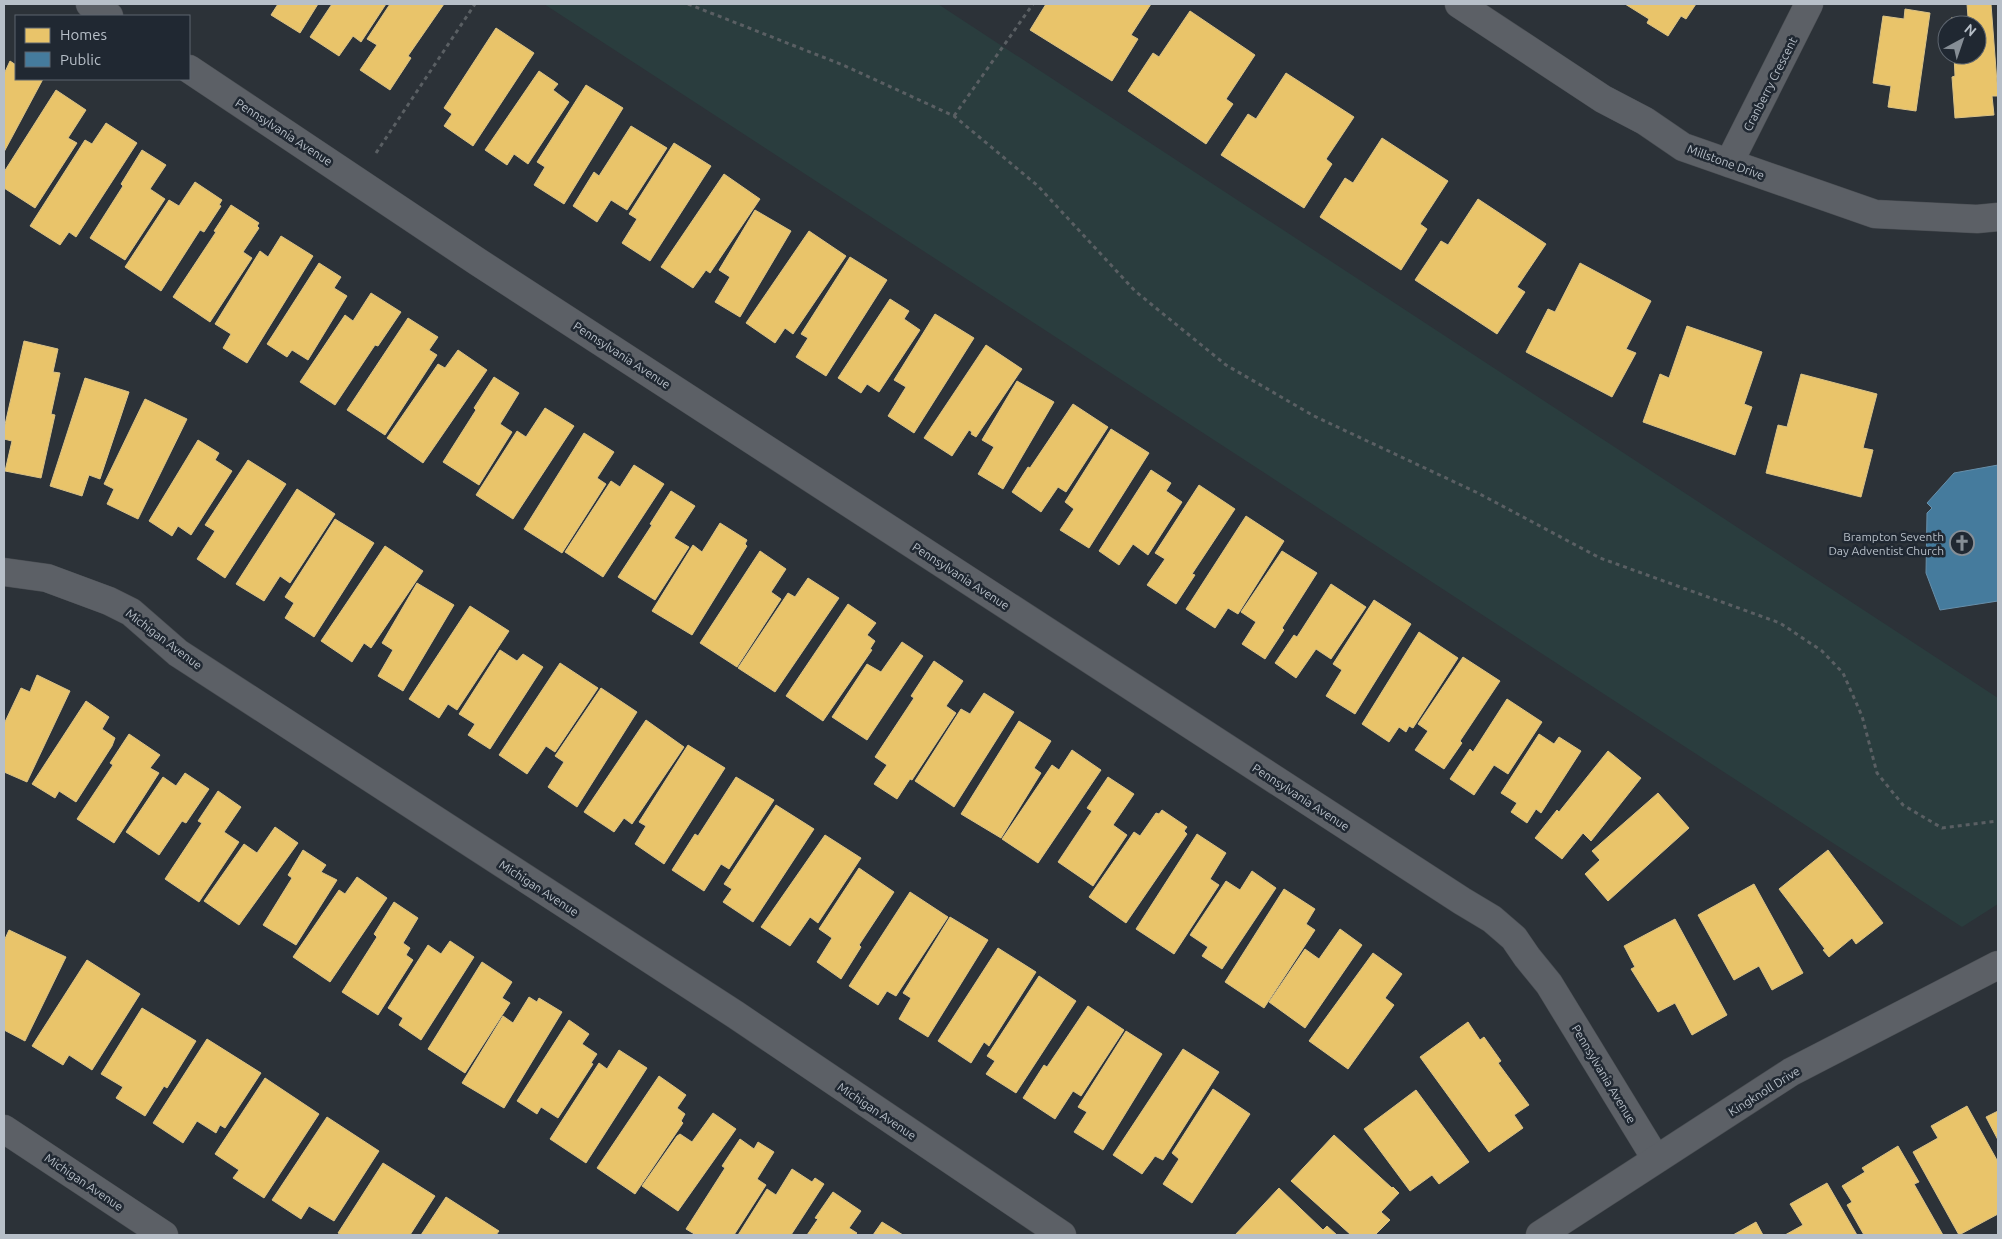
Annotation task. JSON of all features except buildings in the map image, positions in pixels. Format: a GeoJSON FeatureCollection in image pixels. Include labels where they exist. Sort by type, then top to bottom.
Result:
{"type":"FeatureCollection","features":[{"type":"Feature","properties":{"kind":"street"},"geometry":{"type":"LineString","coordinates":[[90,4],[107,15]]}},
{"type":"Feature","properties":{"kind":"street","name":"Millstone Drive"},"geometry":{"type":"LineString","coordinates":[[1459,4],[1603,99],[1645,121],[1684,147],[1875,214],[1977,219],[1998,217]]}},
{"type":"Feature","properties":{"kind":"street","name":"Cranberry Crescent"},"geometry":{"type":"LineString","coordinates":[[1729,163],[1809,4]]}},
{"type":"Feature","properties":{"kind":"street","name":"Pennsylvania Avenue"},"geometry":{"type":"LineString","coordinates":[[190,70],[512,284],[1492,919],[1514,938],[1527,958],[1550,984],[1656,1159]]}},
{"type":"Feature","properties":{"kind":"street","name":"Michigan Avenue"},"geometry":{"type":"LineString","coordinates":[[4,572],[46,578],[109,601],[131,612],[178,653],[736,1015],[1062,1235]]}},
{"type":"Feature","properties":{"kind":"street","name":"Kingknoll Drive"},"geometry":{"type":"LineString","coordinates":[[1540,1235],[1791,1072],[1998,965]]}},
{"type":"Feature","properties":{"kind":"street","name":"Michigan Avenue"},"geometry":{"type":"LineString","coordinates":[[4,1129],[164,1235]]}},
{"type":"Feature","properties":{"kind":"path"},"geometry":{"type":"LineString","coordinates":[[358,181],[474,4]]}},
{"type":"Feature","properties":{"kind":"path"},"geometry":{"type":"LineString","coordinates":[[688,4],[843,65],[954,116],[1038,186],[1135,291],[1226,365],[1314,416],[1478,493],[1600,558],[1780,622],[1822,651],[1843,672],[1862,716],[1877,773],[1903,805],[1942,828],[1998,821]]}},
{"type":"Feature","properties":{"kind":"path"},"geometry":{"type":"LineString","coordinates":[[954,116],[1033,4]]}},
{"type":"Feature","properties":{"kind":"shaded area"},"geometry":{"type":"Polygon","coordinates":[[[544,4],[938,4],[1998,698],[1998,904],[1962,927],[544,4]]]}},
{"type":"Feature","properties":{"kind":"place","name":"Brampton Seventh Day Adventist Church"},"geometry":{"type":"Point","coordinates":[1962,543]}}]}
